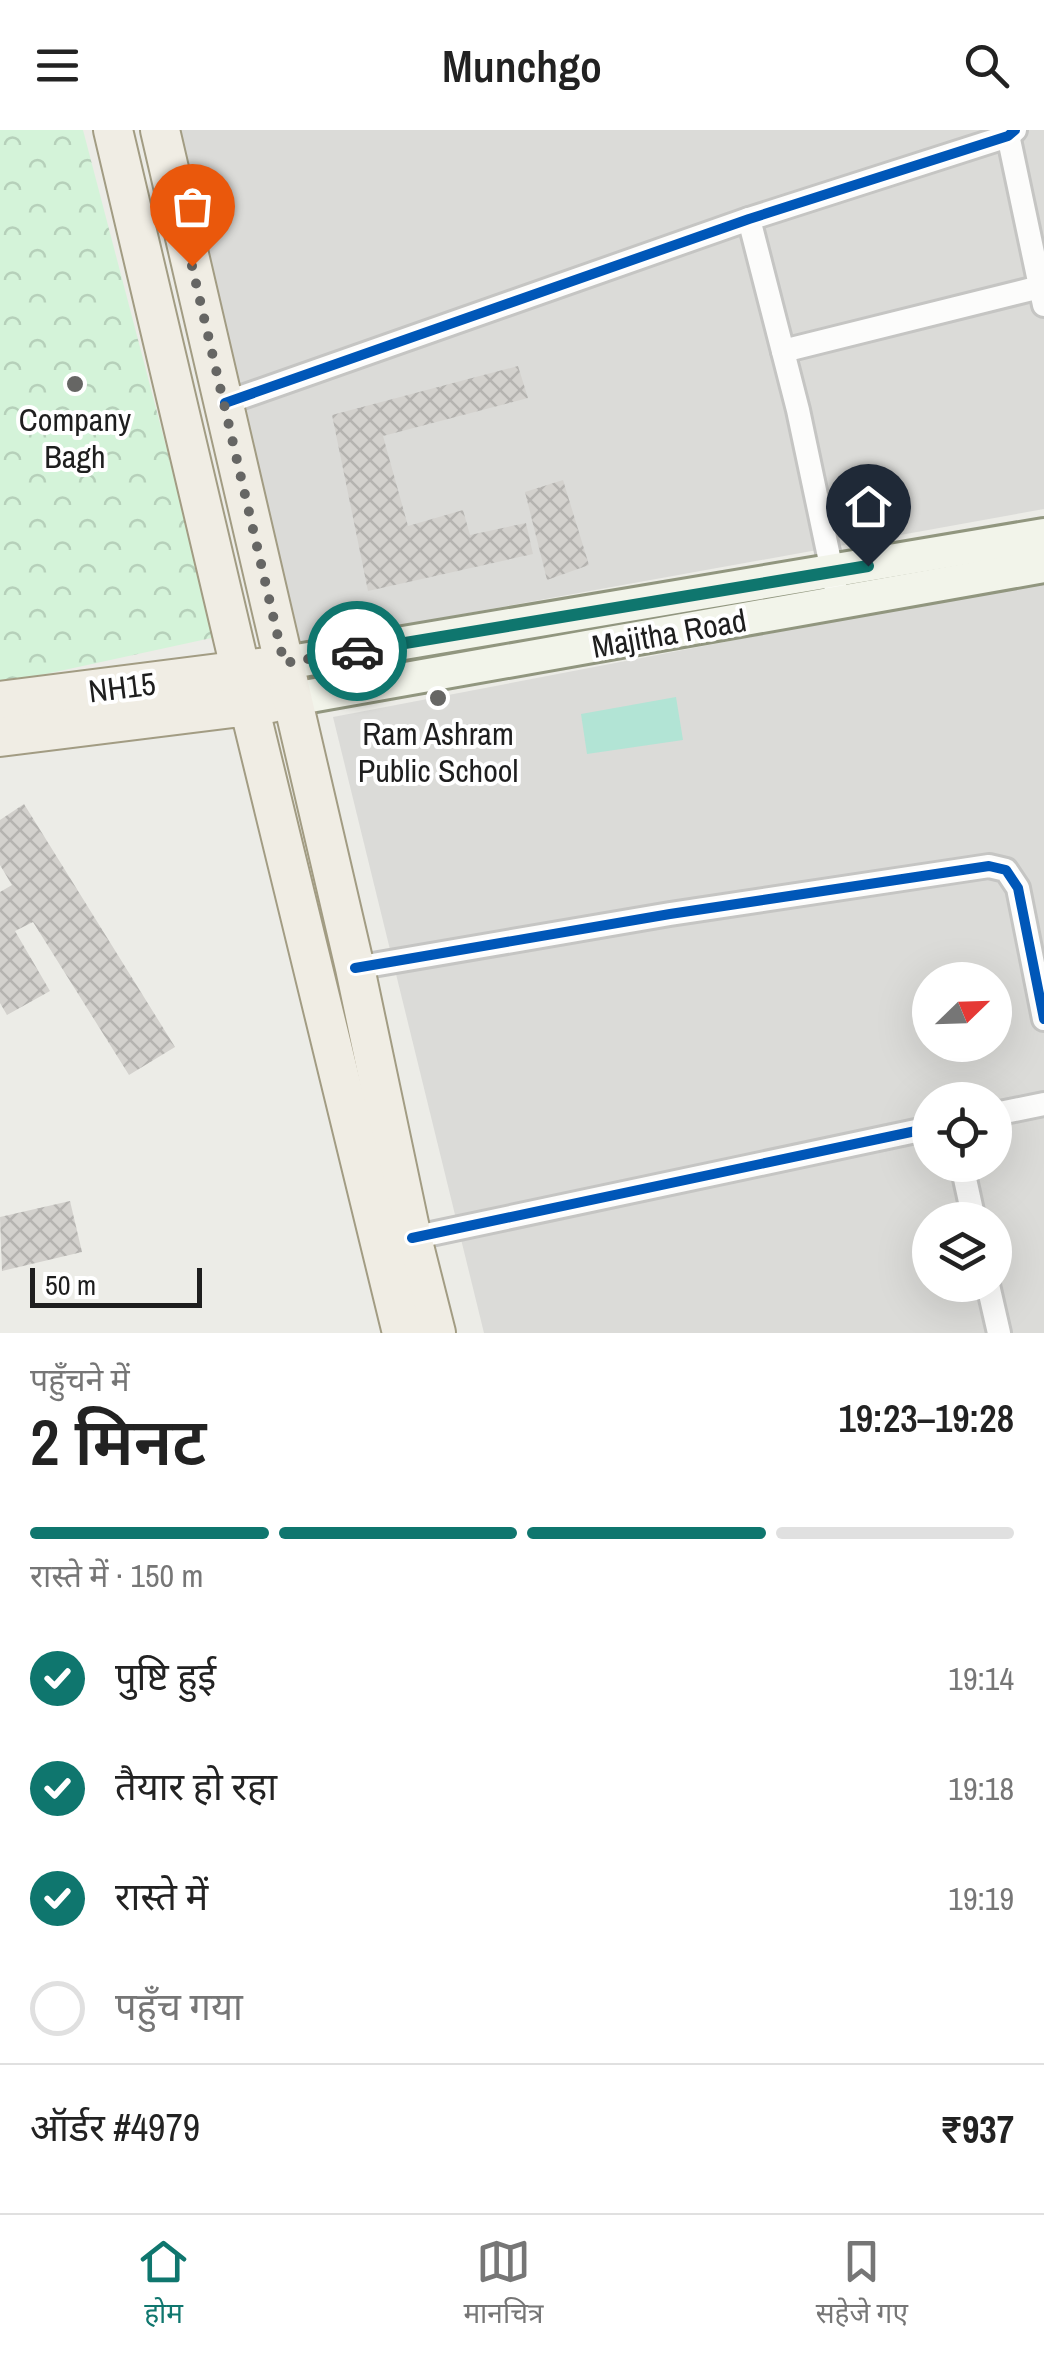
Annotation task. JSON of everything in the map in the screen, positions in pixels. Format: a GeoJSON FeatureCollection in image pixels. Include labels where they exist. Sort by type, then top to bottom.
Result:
{"type":"FeatureCollection","features":[{"type":"Feature","properties":{"kind":"main road"},"geometry":{"type":"LineString","coordinates":[[113,130],[402,1333]]}},
{"type":"Feature","properties":{"kind":"main road"},"geometry":{"type":"LineString","coordinates":[[160,130],[436,1333]]}},
{"type":"Feature","properties":{"kind":"main road","name":"Majitha Road"},"geometry":{"type":"LineString","coordinates":[[836,587],[1044,535]]}},
{"type":"Feature","properties":{"kind":"main road","name":"Majitha Road"},"geometry":{"type":"LineString","coordinates":[[289,681],[836,587],[1044,566]]}},
{"type":"Feature","properties":{"kind":"main road"},"geometry":{"type":"LineString","coordinates":[[0,737],[289,681]]}},
{"type":"Feature","properties":{"kind":"main road","name":"NH15"},"geometry":{"type":"LineString","coordinates":[[0,701],[246,689]]}},
{"type":"Feature","properties":{"kind":"street"},"geometry":{"type":"LineString","coordinates":[[225,403],[1010,132],[1036,225],[1042,296],[783,351]]}},
{"type":"Feature","properties":{"kind":"street"},"geometry":{"type":"LineString","coordinates":[[749,219],[836,587]]}},
{"type":"Feature","properties":{"kind":"street"},"geometry":{"type":"LineString","coordinates":[[355,968],[670,914],[989,866],[1006,870],[1018,888],[1044,1019]]}},
{"type":"Feature","properties":{"kind":"street"},"geometry":{"type":"LineString","coordinates":[[1012,1111],[1044,1104]]}},
{"type":"Feature","properties":{"kind":"street"},"geometry":{"type":"LineString","coordinates":[[412,1238],[912,1132]]}},
{"type":"Feature","properties":{"kind":"street"},"geometry":{"type":"LineString","coordinates":[[992,1302],[999,1333]]}},
{"type":"Feature","properties":{"kind":"shaded area"},"geometry":{"type":"Polygon","coordinates":[[[170,130],[1044,130],[1044,509],[297,644],[170,130]]]}},
{"type":"Feature","properties":{"kind":"shaded area"},"geometry":{"type":"Polygon","coordinates":[[[1044,581],[1044,1333],[484,1333],[333,717],[1044,581]]]}},
{"type":"Feature","properties":{"kind":"green space","name":"Company Bagh"},"geometry":{"type":"Polygon","coordinates":[[[0,130],[83,130],[216,637],[0,684],[0,130]]]}},
{"type":"Feature","properties":{"kind":"green space"},"geometry":{"type":"Polygon","coordinates":[[[676,697],[683,740],[587,754],[581,714],[676,697]]]}},
{"type":"Feature","properties":{"kind":"building"},"geometry":{"type":"Polygon","coordinates":[[[518,366],[528,398],[383,436],[408,526],[463,510],[470,535],[526,523],[533,554],[368,591],[332,415],[518,366]]]}},
{"type":"Feature","properties":{"kind":"building"},"geometry":{"type":"Polygon","coordinates":[[[563,480],[589,565],[547,580],[525,492],[563,480]]]}},
{"type":"Feature","properties":{"kind":"building"},"geometry":{"type":"Polygon","coordinates":[[[24,804],[175,1047],[129,1075],[33,922],[15,931],[50,991],[7,1015],[0,1003],[0,892],[12,885],[0,865],[0,820],[24,804]]]}},
{"type":"Feature","properties":{"kind":"building"},"geometry":{"type":"Polygon","coordinates":[[[70,1201],[82,1252],[2,1271],[0,1217],[70,1201]]]}},
{"type":"Feature","properties":{"kind":"cycle path"},"geometry":{"type":"LineString","coordinates":[[225,403],[749,219],[1008,136],[1015,130]]}},
{"type":"Feature","properties":{"kind":"cycle path"},"geometry":{"type":"LineString","coordinates":[[355,968],[670,914],[989,866],[1006,870],[1018,888],[1044,1019]]}},
{"type":"Feature","properties":{"kind":"cycle path"},"geometry":{"type":"LineString","coordinates":[[412,1238],[912,1132]]}},
{"type":"Feature","properties":{"kind":"way so far"},"geometry":{"type":"LineString","coordinates":[[192,266],[284,663],[357,651]]}},
{"type":"Feature","properties":{"kind":"place","name":"Company Bagh"},"geometry":{"type":"Point","coordinates":[75,384]}},
{"type":"Feature","properties":{"kind":"place","name":"Ram Ashram Public School"},"geometry":{"type":"Point","coordinates":[438,698]}},
{"type":"Feature","properties":{"kind":"route"},"geometry":{"type":"LineString","coordinates":[[357,651],[868,566]]}}]}
